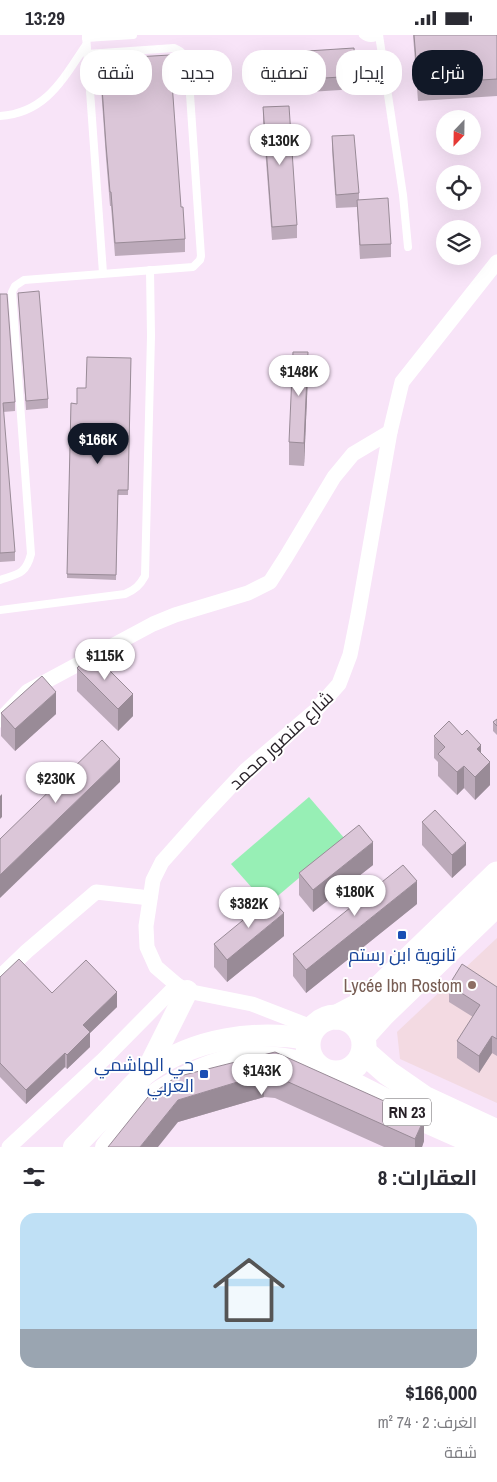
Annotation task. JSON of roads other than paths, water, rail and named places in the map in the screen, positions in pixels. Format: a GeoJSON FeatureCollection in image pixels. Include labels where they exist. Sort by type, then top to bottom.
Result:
{"type":"FeatureCollection","features":[{"type":"Feature","properties":{"kind":"main road"},"geometry":{"type":"LineString","coordinates":[[492,902],[358,1006],[337,1017],[320,1022],[312,1034],[308,1048],[311,1057],[323,1069],[340,1073],[348,1071],[356,1065],[363,1044],[382,1015],[492,902],[497,874]]}},
{"type":"Feature","properties":{"kind":"main road","name":"RN 23"},"geometry":{"type":"LineString","coordinates":[[382,1015],[379,1025],[378,1045],[388,1073]]}},
{"type":"Feature","properties":{"kind":"main road"},"geometry":{"type":"LineString","coordinates":[[337,1017],[345,1019],[359,1028],[363,1044]]}},
{"type":"Feature","properties":{"kind":"main road","name":"RN 23"},"geometry":{"type":"LineString","coordinates":[[363,1044],[388,1073],[424,1098],[497,1132]]}},
{"type":"Feature","properties":{"kind":"main road","name":"RN 23"},"geometry":{"type":"LineString","coordinates":[[323,1069],[446,1135],[486,1147]]}},
{"type":"Feature","properties":{"kind":"street","name":"شارع منصور محمد"},"geometry":{"type":"LineString","coordinates":[[312,1034],[252,1004],[182,988],[156,967],[147,947],[146,926],[154,880],[162,862],[246,770],[315,711],[339,684],[350,655],[390,432],[402,383],[497,262]]}},
{"type":"Feature","properties":{"kind":"street"},"geometry":{"type":"LineString","coordinates":[[0,720],[28,691],[153,624],[175,615],[248,593],[270,582],[334,477],[353,455],[390,432]]}},
{"type":"Feature","properties":{"kind":"street"},"geometry":{"type":"LineString","coordinates":[[0,977],[96,891],[150,897]]}},
{"type":"Feature","properties":{"kind":"street"},"geometry":{"type":"LineString","coordinates":[[148,1071],[182,988]]}},
{"type":"Feature","properties":{"kind":"street"},"geometry":{"type":"LineString","coordinates":[[10,1147],[182,988]]}},
{"type":"Feature","properties":{"kind":"street"},"geometry":{"type":"LineString","coordinates":[[74,1147],[148,1071],[177,1055],[203,1045],[230,1039],[312,1034]]}},
{"type":"Feature","properties":{"kind":"street"},"geometry":{"type":"LineString","coordinates":[[106,1147],[141,1106],[170,1085],[200,1070],[243,1057],[284,1058],[323,1069]]}},
{"type":"Feature","properties":{"kind":"lane"},"geometry":{"type":"LineString","coordinates":[[0,116],[12,116],[36,106],[55,89],[86,39],[133,35]]}},
{"type":"Feature","properties":{"kind":"lane"},"geometry":{"type":"LineString","coordinates":[[363,35],[369,38],[379,35],[404,195],[408,247]]}},
{"type":"Feature","properties":{"kind":"lane"},"geometry":{"type":"LineString","coordinates":[[0,579],[18,574],[24,570],[31,553],[12,292],[15,286],[24,279],[193,267],[200,260],[186,57],[181,51],[174,48],[145,50]]}},
{"type":"Feature","properties":{"kind":"lane"},"geometry":{"type":"LineString","coordinates":[[90,95],[103,273]]}},
{"type":"Feature","properties":{"kind":"lane"},"geometry":{"type":"LineString","coordinates":[[0,610],[125,593],[133,591],[141,584],[145,576],[151,346],[150,270]]}},
{"type":"Feature","properties":{"kind":"place","name":"ثانوية ابن رستم"},"geometry":{"type":"Point","coordinates":[402,935]}},
{"type":"Feature","properties":{"kind":"place","name":"Lycée Ibn Rostom"},"geometry":{"type":"Point","coordinates":[472,985]}},
{"type":"Feature","properties":{"kind":"place","name":"حي الهاشمي العربي"},"geometry":{"type":"Point","coordinates":[204,1074]}}]}
